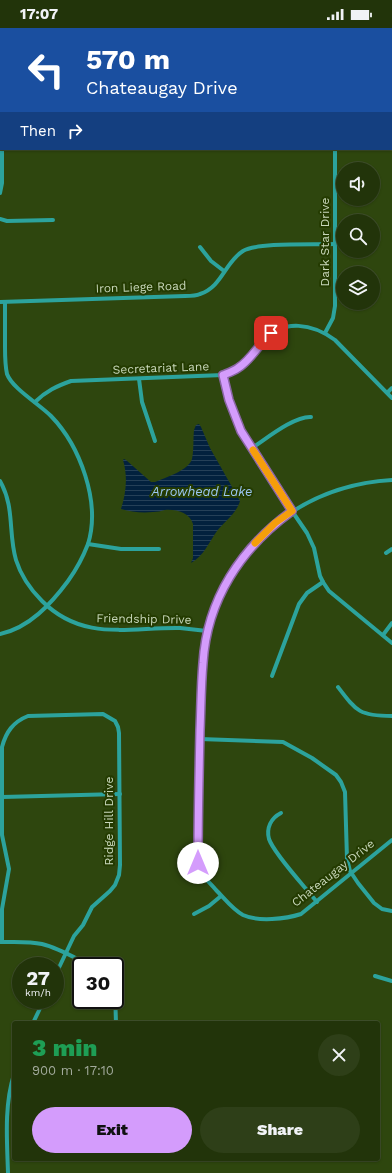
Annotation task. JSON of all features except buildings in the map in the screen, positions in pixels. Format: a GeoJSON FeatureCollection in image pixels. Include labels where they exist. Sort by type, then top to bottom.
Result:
{"type":"FeatureCollection","features":[{"type":"Feature","properties":{"kind":"street"},"geometry":{"type":"LineString","coordinates":[[0,193],[2,183],[2,150]]}},
{"type":"Feature","properties":{"kind":"street","name":"Dark Star Drive"},"geometry":{"type":"LineString","coordinates":[[325,333],[333,318],[336,306],[335,150]]}},
{"type":"Feature","properties":{"kind":"street"},"geometry":{"type":"LineString","coordinates":[[0,219],[7,221],[53,220]]}},
{"type":"Feature","properties":{"kind":"street","name":"Iron Liege Road"},"geometry":{"type":"LineString","coordinates":[[2,302],[200,295],[209,290],[218,282],[236,256],[244,250],[254,247],[335,244]]}},
{"type":"Feature","properties":{"kind":"street"},"geometry":{"type":"LineString","coordinates":[[200,247],[211,261],[224,272]]}},
{"type":"Feature","properties":{"kind":"street"},"geometry":{"type":"LineString","coordinates":[[0,634],[18,628],[29,622],[62,589],[72,576],[88,544],[91,511],[88,486],[83,468],[75,450],[51,416],[15,386],[8,375],[2,302]]}},
{"type":"Feature","properties":{"kind":"street","name":"Secretariat Lane"},"geometry":{"type":"LineString","coordinates":[[35,402],[53,387],[71,381],[223,375],[244,364],[263,340],[279,330],[299,325],[312,327],[335,340],[388,392],[392,398]]}},
{"type":"Feature","properties":{"kind":"street"},"geometry":{"type":"LineString","coordinates":[[223,375],[234,415],[241,431],[311,540],[323,582],[329,590],[392,643]]}},
{"type":"Feature","properties":{"kind":"street"},"geometry":{"type":"LineString","coordinates":[[139,379],[142,402],[156,441]]}},
{"type":"Feature","properties":{"kind":"street"},"geometry":{"type":"LineString","coordinates":[[388,392],[392,388]]}},
{"type":"Feature","properties":{"kind":"street"},"geometry":{"type":"LineString","coordinates":[[252,448],[294,421],[311,417]]}},
{"type":"Feature","properties":{"kind":"street","name":"Chateaugay Drive"},"geometry":{"type":"LineString","coordinates":[[392,480],[364,483],[343,488],[318,497],[292,511],[263,534],[238,563],[220,595],[207,631],[203,662],[198,863],[203,875],[221,896],[242,915],[255,918],[290,918],[301,914],[317,902],[392,840]]}},
{"type":"Feature","properties":{"kind":"street","name":"Friendship Drive"},"geometry":{"type":"LineString","coordinates":[[0,481],[10,505],[12,540],[16,561],[27,583],[46,605],[67,620],[84,627],[98,630],[115,631],[180,628],[207,631]]}},
{"type":"Feature","properties":{"kind":"street"},"geometry":{"type":"LineString","coordinates":[[88,544],[120,549],[159,549]]}},
{"type":"Feature","properties":{"kind":"street"},"geometry":{"type":"LineString","coordinates":[[386,552],[392,549]]}},
{"type":"Feature","properties":{"kind":"street"},"geometry":{"type":"LineString","coordinates":[[272,676],[299,604],[307,593],[323,582]]}},
{"type":"Feature","properties":{"kind":"street"},"geometry":{"type":"LineString","coordinates":[[383,635],[392,623]]}},
{"type":"Feature","properties":{"kind":"street"},"geometry":{"type":"LineString","coordinates":[[338,687],[354,708],[364,714],[375,716],[392,716]]}},
{"type":"Feature","properties":{"kind":"street","name":"Ridge Hill Drive"},"geometry":{"type":"LineString","coordinates":[[2,797],[2,747],[5,737],[12,726],[22,719],[37,715],[103,714],[114,720],[118,727],[119,733],[119,875],[110,892],[92,907],[83,925],[74,936],[64,957]]}},
{"type":"Feature","properties":{"kind":"street"},"geometry":{"type":"LineString","coordinates":[[200,739],[283,742],[312,758],[336,775],[345,792],[347,859],[351,873],[374,903],[382,909],[392,912]]}},
{"type":"Feature","properties":{"kind":"street"},"geometry":{"type":"LineString","coordinates":[[74,957],[41,944],[30,942],[1,942],[2,909],[9,869],[2,835],[2,797],[120,794]]}},
{"type":"Feature","properties":{"kind":"street"},"geometry":{"type":"LineString","coordinates":[[281,813],[272,820],[268,829],[269,839],[275,851],[317,902]]}},
{"type":"Feature","properties":{"kind":"street"},"geometry":{"type":"LineString","coordinates":[[194,914],[209,906],[221,896]]}},
{"type":"Feature","properties":{"kind":"street"},"geometry":{"type":"LineString","coordinates":[[374,976],[392,981]]}},
{"type":"Feature","properties":{"kind":"street"},"geometry":{"type":"LineString","coordinates":[[34,1021],[40,1009]]}},
{"type":"Feature","properties":{"kind":"street"},"geometry":{"type":"LineString","coordinates":[[116,1009],[116,1021]]}},
{"type":"Feature","properties":{"kind":"street"},"geometry":{"type":"LineString","coordinates":[[8,1173],[7,1106],[12,1083]]}},
{"type":"Feature","properties":{"kind":"street"},"geometry":{"type":"LineString","coordinates":[[7,1154],[12,1154]]}},
{"type":"Feature","properties":{"kind":"water","name":"Arrowhead Lake"},"geometry":{"type":"Polygon","coordinates":[[[199,424],[210,448],[240,501],[236,510],[217,531],[203,553],[191,563],[193,558],[193,524],[186,514],[174,510],[141,512],[121,509],[126,485],[126,473],[123,460],[126,460],[151,482],[155,482],[176,473],[186,467],[192,459],[194,430],[196,425],[199,424]]]}},
{"type":"Feature","properties":{"kind":"slow traffic"},"geometry":{"type":"LineString","coordinates":[[253,450],[292,511],[275,523],[255,543]]}},
{"type":"Feature","properties":{"kind":"route"},"geometry":{"type":"LineString","coordinates":[[198,863],[198,798],[203,662],[208,627],[220,595],[238,563],[263,534],[292,511],[241,431],[229,400],[223,375],[244,364],[263,340],[271,333]]}}]}
